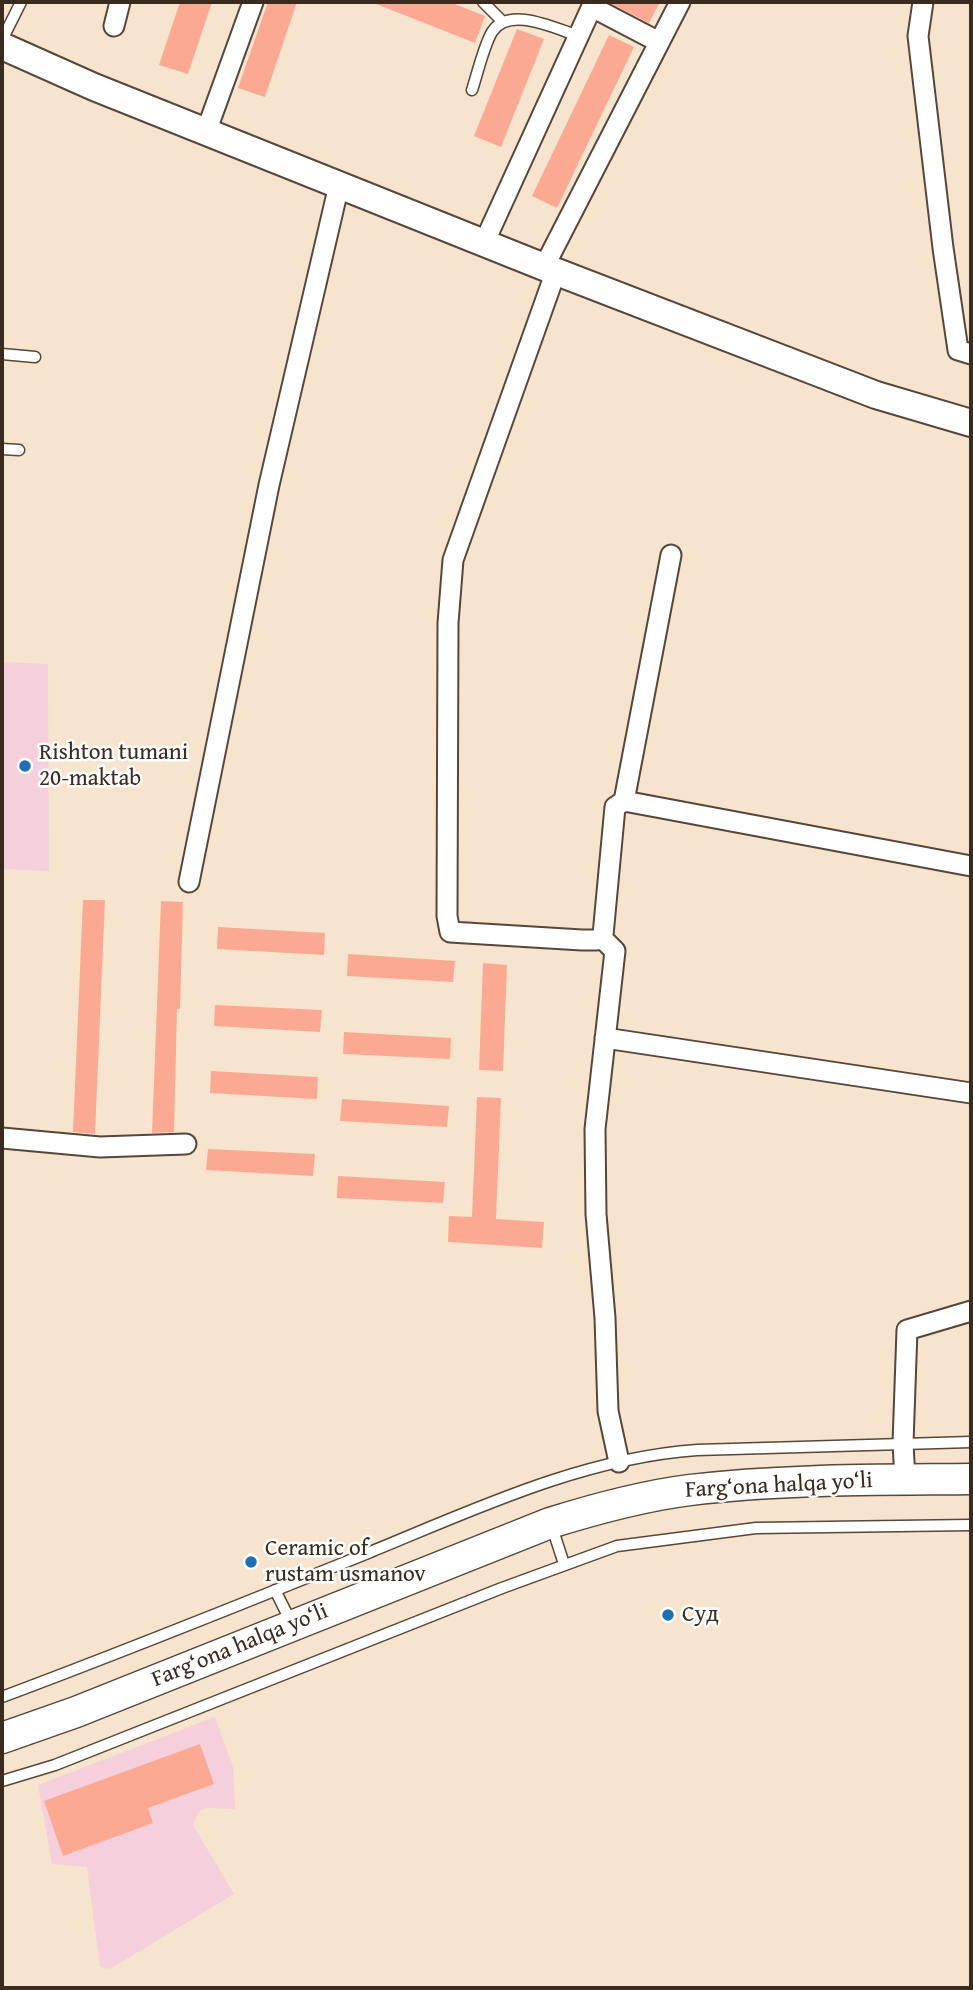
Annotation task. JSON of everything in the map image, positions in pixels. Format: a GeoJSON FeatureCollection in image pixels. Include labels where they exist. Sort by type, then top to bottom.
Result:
{"type":"FeatureCollection","features":[{"type":"Feature","properties":{"kind":"main road","name":"Farg‘ona halqa yo‘li"},"geometry":{"type":"LineString","coordinates":[[2,1738],[76,1712],[550,1523],[593,1510],[688,1490],[807,1481],[971,1479]]}},
{"type":"Feature","properties":{"kind":"street"},"geometry":{"type":"LineString","coordinates":[[114,26],[120,2]]}},
{"type":"Feature","properties":{"kind":"street"},"geometry":{"type":"LineString","coordinates":[[206,132],[253,2]]}},
{"type":"Feature","properties":{"kind":"street"},"geometry":{"type":"LineString","coordinates":[[680,2],[550,269],[453,560],[448,623],[447,916],[450,932],[597,940],[603,935],[615,807],[625,801],[971,866]]}},
{"type":"Feature","properties":{"kind":"street"},"geometry":{"type":"LineString","coordinates":[[923,2],[918,36],[943,248],[958,350],[971,354]]}},
{"type":"Feature","properties":{"kind":"street"},"geometry":{"type":"LineString","coordinates":[[484,243],[593,4],[659,42]]}},
{"type":"Feature","properties":{"kind":"street"},"geometry":{"type":"LineString","coordinates":[[2,46],[94,87],[550,269],[876,395],[971,423]]}},
{"type":"Feature","properties":{"kind":"street"},"geometry":{"type":"LineString","coordinates":[[189,882],[269,485],[339,185]]}},
{"type":"Feature","properties":{"kind":"street"},"geometry":{"type":"LineString","coordinates":[[625,801],[671,555]]}},
{"type":"Feature","properties":{"kind":"street"},"geometry":{"type":"LineString","coordinates":[[601,937],[615,951],[595,1129],[596,1214],[605,1318],[608,1411],[619,1462]]}},
{"type":"Feature","properties":{"kind":"street"},"geometry":{"type":"LineString","coordinates":[[605,1038],[971,1093]]}},
{"type":"Feature","properties":{"kind":"street"},"geometry":{"type":"LineString","coordinates":[[2,1138],[100,1147],[186,1144]]}},
{"type":"Feature","properties":{"kind":"street"},"geometry":{"type":"LineString","coordinates":[[905,1480],[903,1443],[907,1330],[971,1311]]}},
{"type":"Feature","properties":{"kind":"lane"},"geometry":{"type":"LineString","coordinates":[[2,40],[20,2]]}},
{"type":"Feature","properties":{"kind":"lane"},"geometry":{"type":"LineString","coordinates":[[483,2],[503,22]]}},
{"type":"Feature","properties":{"kind":"lane"},"geometry":{"type":"LineString","coordinates":[[472,90],[492,32],[503,22],[522,18],[579,36]]}},
{"type":"Feature","properties":{"kind":"lane"},"geometry":{"type":"LineString","coordinates":[[2,354],[36,357]]}},
{"type":"Feature","properties":{"kind":"lane"},"geometry":{"type":"LineString","coordinates":[[2,449],[19,450]]}},
{"type":"Feature","properties":{"kind":"lane"},"geometry":{"type":"LineString","coordinates":[[2,1697],[112,1656],[497,1500],[619,1462],[665,1452],[697,1450],[971,1442]]}},
{"type":"Feature","properties":{"kind":"lane"},"geometry":{"type":"LineString","coordinates":[[550,1523],[564,1564]]}},
{"type":"Feature","properties":{"kind":"lane"},"geometry":{"type":"LineString","coordinates":[[2,1782],[55,1765],[564,1564],[617,1546],[756,1528],[971,1525]]}},
{"type":"Feature","properties":{"kind":"lane"},"geometry":{"type":"LineString","coordinates":[[275,1590],[293,1625]]}},
{"type":"Feature","properties":{"kind":"shaded area","name":"Rishton tumani 20-maktab"},"geometry":{"type":"Polygon","coordinates":[[[2,662],[48,664],[49,871],[2,869],[2,662]]]}},
{"type":"Feature","properties":{"kind":"shaded area"},"geometry":{"type":"Polygon","coordinates":[[[215,1717],[233,1767],[235,1809],[207,1808],[199,1811],[193,1825],[234,1894],[110,1969],[100,1967],[87,1867],[52,1864],[38,1785],[215,1717]]]}},
{"type":"Feature","properties":{"kind":"building"},"geometry":{"type":"Polygon","coordinates":[[[180,2],[212,2],[188,74],[159,65],[180,2]]]}},
{"type":"Feature","properties":{"kind":"building"},"geometry":{"type":"Polygon","coordinates":[[[268,2],[297,2],[265,97],[238,88],[268,2]]]}},
{"type":"Feature","properties":{"kind":"building"},"geometry":{"type":"Polygon","coordinates":[[[371,2],[450,2],[485,16],[475,43],[371,2]]]}},
{"type":"Feature","properties":{"kind":"building"},"geometry":{"type":"Polygon","coordinates":[[[608,2],[660,2],[649,23],[608,2]]]}},
{"type":"Feature","properties":{"kind":"building"},"geometry":{"type":"Polygon","coordinates":[[[517,29],[544,39],[501,147],[474,136],[517,29]]]}},
{"type":"Feature","properties":{"kind":"building"},"geometry":{"type":"Polygon","coordinates":[[[609,35],[634,47],[557,208],[532,196],[609,35]]]}},
{"type":"Feature","properties":{"kind":"building"},"geometry":{"type":"Polygon","coordinates":[[[83,900],[105,900],[95,1134],[73,1132],[83,900]]]}},
{"type":"Feature","properties":{"kind":"building"},"geometry":{"type":"Polygon","coordinates":[[[161,901],[183,902],[180,1009],[177,1009],[174,1132],[152,1133],[161,901]]]}},
{"type":"Feature","properties":{"kind":"building"},"geometry":{"type":"Polygon","coordinates":[[[218,927],[325,933],[324,955],[217,949],[218,927]]]}},
{"type":"Feature","properties":{"kind":"building"},"geometry":{"type":"Polygon","coordinates":[[[348,954],[455,961],[453,982],[347,976],[348,954]]]}},
{"type":"Feature","properties":{"kind":"building"},"geometry":{"type":"Polygon","coordinates":[[[483,963],[507,965],[503,1071],[479,1070],[483,963]]]}},
{"type":"Feature","properties":{"kind":"building"},"geometry":{"type":"Polygon","coordinates":[[[215,1005],[322,1010],[320,1032],[214,1026],[215,1005]]]}},
{"type":"Feature","properties":{"kind":"building"},"geometry":{"type":"Polygon","coordinates":[[[344,1032],[451,1038],[450,1059],[343,1054],[344,1032]]]}},
{"type":"Feature","properties":{"kind":"building"},"geometry":{"type":"Polygon","coordinates":[[[211,1071],[318,1077],[317,1099],[210,1093],[211,1071]]]}},
{"type":"Feature","properties":{"kind":"building"},"geometry":{"type":"Polygon","coordinates":[[[477,1097],[501,1098],[496,1219],[544,1222],[542,1248],[448,1242],[449,1216],[472,1217],[477,1097]]]}},
{"type":"Feature","properties":{"kind":"building"},"geometry":{"type":"Polygon","coordinates":[[[342,1099],[449,1106],[447,1127],[340,1121],[342,1099]]]}},
{"type":"Feature","properties":{"kind":"building"},"geometry":{"type":"Polygon","coordinates":[[[208,1149],[315,1154],[313,1176],[206,1170],[208,1149]]]}},
{"type":"Feature","properties":{"kind":"building"},"geometry":{"type":"Polygon","coordinates":[[[338,1176],[445,1182],[443,1203],[337,1198],[338,1176]]]}},
{"type":"Feature","properties":{"kind":"building"},"geometry":{"type":"Polygon","coordinates":[[[200,1744],[214,1784],[148,1808],[153,1823],[63,1856],[44,1801],[200,1744]]]}},
{"type":"Feature","properties":{"kind":"place","name":"Rishton tumani 20-maktab"},"geometry":{"type":"Point","coordinates":[25,766]}},
{"type":"Feature","properties":{"kind":"place","name":"Ceramic of rustam usmanov"},"geometry":{"type":"Point","coordinates":[251,1562]}},
{"type":"Feature","properties":{"kind":"place","name":"Суд"},"geometry":{"type":"Point","coordinates":[668,1615]}}]}
